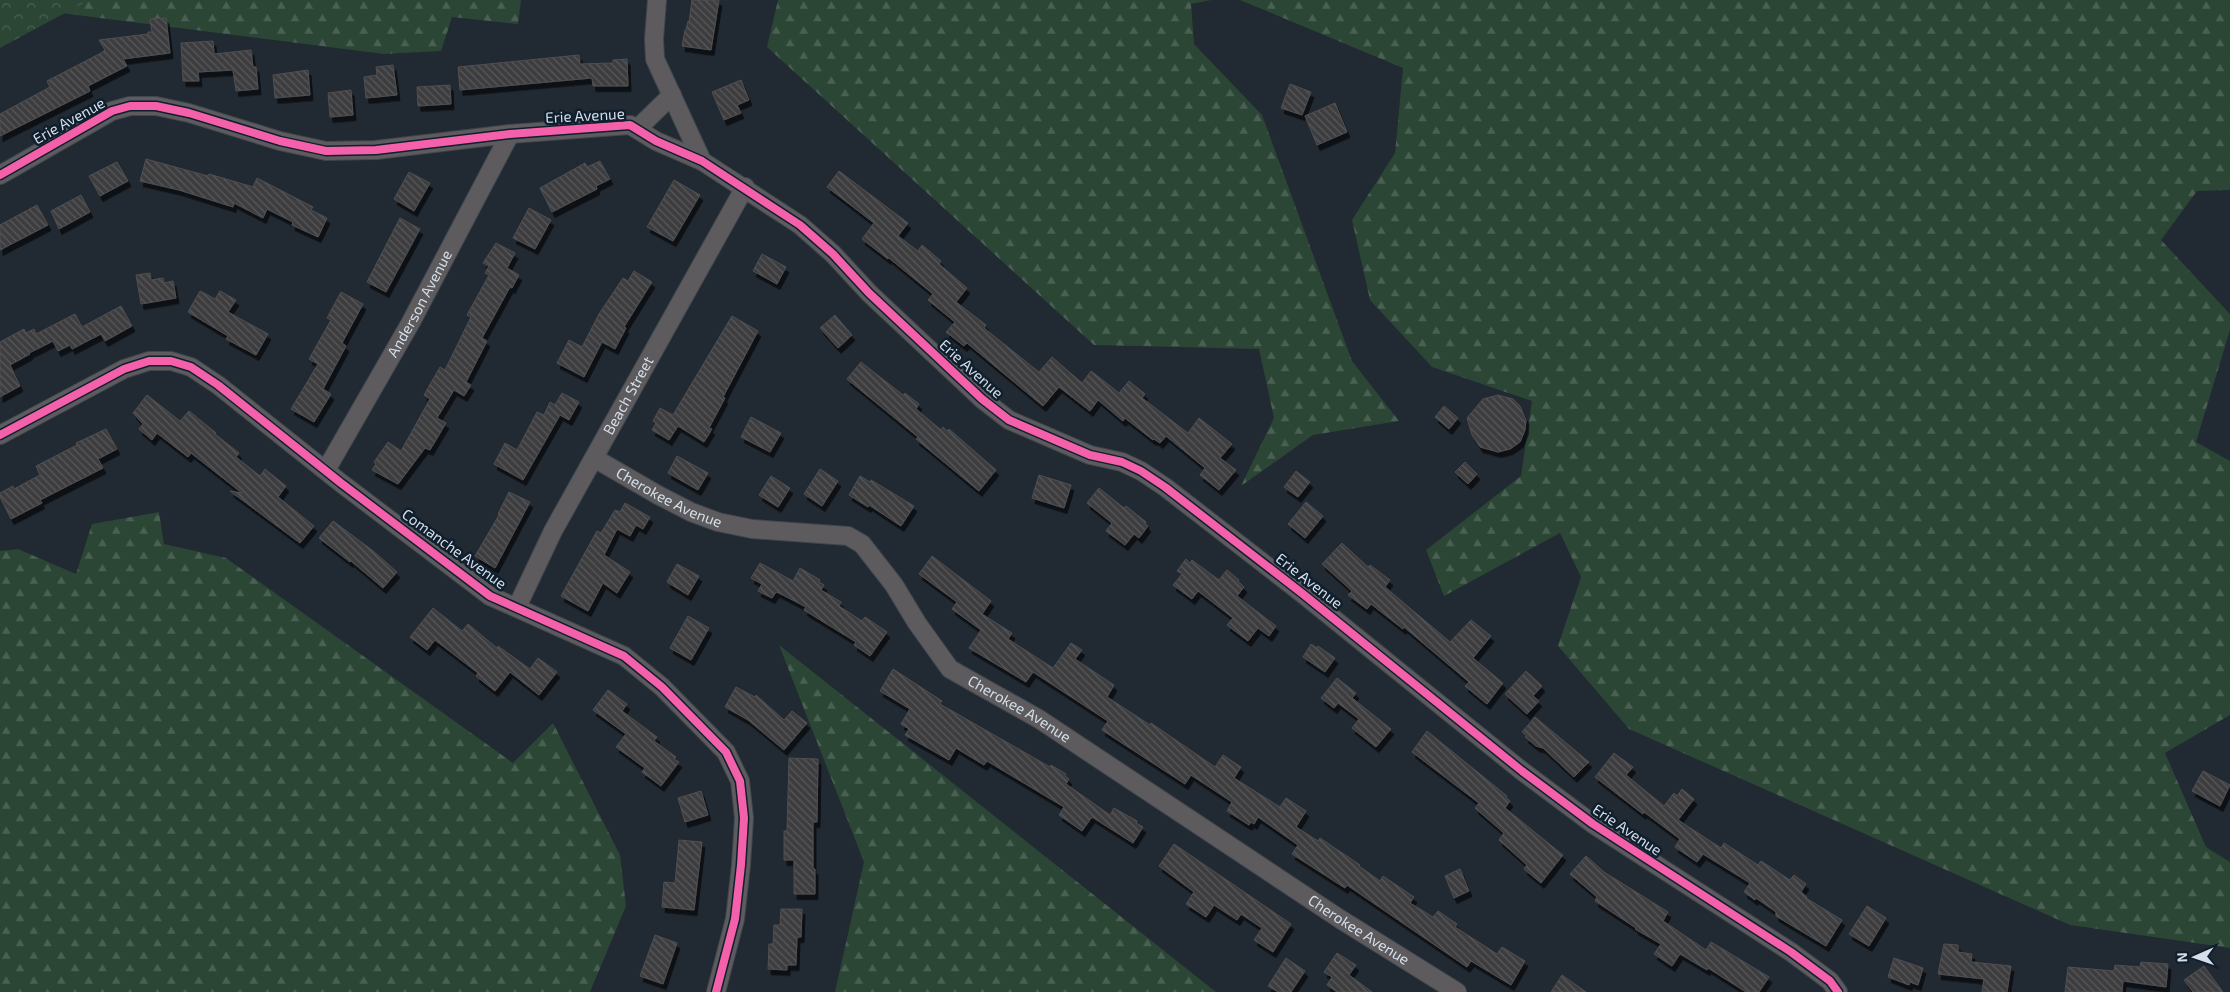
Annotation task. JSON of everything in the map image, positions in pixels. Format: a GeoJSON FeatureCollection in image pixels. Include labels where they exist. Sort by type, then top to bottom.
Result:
{"type":"FeatureCollection","features":[{"type":"Feature","properties":{"kind":"street"},"geometry":{"type":"LineString","coordinates":[[656,0],[655,59],[672,95]]}},
{"type":"Feature","properties":{"kind":"street","name":"Erie Avenue"},"geometry":{"type":"LineString","coordinates":[[637,129],[672,95],[702,161]]}},
{"type":"Feature","properties":{"kind":"street","name":"Erie Avenue"},"geometry":{"type":"LineString","coordinates":[[0,175],[112,111],[130,106],[156,106],[189,113],[280,141],[326,151],[376,150],[510,134],[630,126],[637,129],[702,161],[717,173],[745,187],[800,224],[833,254],[869,293],[904,326],[982,399],[1009,420],[1090,455],[1122,462],[1141,471],[1165,487],[1303,594],[1522,771],[1585,818],[1791,952],[1830,981],[1838,992]]}},
{"type":"Feature","properties":{"kind":"street","name":"Anderson Avenue"},"geometry":{"type":"LineString","coordinates":[[326,470],[411,322],[510,134]]}},
{"type":"Feature","properties":{"kind":"street","name":"Beach Street"},"geometry":{"type":"LineString","coordinates":[[517,607],[553,531],[745,187]]}},
{"type":"Feature","properties":{"kind":"street","name":"Comanche Avenue"},"geometry":{"type":"LineString","coordinates":[[0,435],[124,369],[149,361],[172,361],[191,367],[218,385],[490,596],[624,656],[662,687],[726,752],[740,781],[744,818],[735,919],[716,992]]}},
{"type":"Feature","properties":{"kind":"street","name":"Cherokee Avenue"},"geometry":{"type":"LineString","coordinates":[[594,458],[658,495],[691,512],[718,522],[752,529],[848,536],[862,544],[894,585],[917,623],[950,669],[1039,719],[1340,919],[1457,992]]}},
{"type":"Feature","properties":{"kind":"green space"},"geometry":{"type":"Polygon","coordinates":[[[0,0],[521,0],[518,24],[452,17],[441,51],[384,54],[53,12],[0,0]]]}},
{"type":"Feature","properties":{"kind":"green space"},"geometry":{"type":"Polygon","coordinates":[[[0,0],[89,0],[0,48],[0,0]]]}},
{"type":"Feature","properties":{"kind":"green space"},"geometry":{"type":"Polygon","coordinates":[[[778,0],[1211,0],[1191,4],[1194,44],[1262,115],[1352,361],[1399,421],[1313,435],[1241,486],[1274,418],[1259,349],[1094,345],[767,47],[778,0]]]}},
{"type":"Feature","properties":{"kind":"green space"},"geometry":{"type":"Polygon","coordinates":[[[1240,0],[2230,0],[2230,190],[2197,191],[2161,240],[2230,314],[2230,330],[2196,442],[2230,461],[2230,715],[2165,753],[2206,847],[2230,862],[2230,948],[2070,925],[1629,729],[1558,646],[1581,577],[1560,533],[1444,596],[1426,550],[1521,476],[1532,401],[1432,367],[1370,300],[1352,220],[1395,153],[1403,68],[1240,0]]]}},
{"type":"Feature","properties":{"kind":"green space"},"geometry":{"type":"Polygon","coordinates":[[[159,512],[164,544],[226,558],[513,763],[553,723],[620,855],[626,906],[590,992],[0,992],[0,551],[18,549],[76,574],[92,524],[159,512]]]}},
{"type":"Feature","properties":{"kind":"green space"},"geometry":{"type":"Polygon","coordinates":[[[779,645],[1216,992],[835,992],[864,862],[779,645]]]}},
{"type":"Feature","properties":{"kind":"building"},"geometry":{"type":"Polygon","coordinates":[[[692,0],[719,0],[711,50],[682,46],[685,30],[689,22],[692,0]]]}},
{"type":"Feature","properties":{"kind":"building"},"geometry":{"type":"Polygon","coordinates":[[[166,18],[170,53],[123,59],[127,66],[88,86],[90,91],[0,136],[0,114],[50,87],[47,81],[101,53],[105,50],[99,40],[148,34],[148,32],[152,32],[150,19],[166,18]]]}},
{"type":"Feature","properties":{"kind":"building"},"geometry":{"type":"Polygon","coordinates":[[[213,41],[214,54],[251,50],[253,67],[256,67],[258,89],[236,91],[233,70],[198,72],[199,81],[183,81],[181,43],[213,41]]]}},
{"type":"Feature","properties":{"kind":"building"},"geometry":{"type":"Polygon","coordinates":[[[579,55],[580,64],[613,63],[613,60],[627,59],[628,86],[593,86],[592,78],[460,90],[458,67],[579,55]]]}},
{"type":"Feature","properties":{"kind":"building"},"geometry":{"type":"Polygon","coordinates":[[[393,65],[397,95],[366,98],[364,77],[377,75],[376,67],[393,65]]]}},
{"type":"Feature","properties":{"kind":"building"},"geometry":{"type":"Polygon","coordinates":[[[308,70],[310,95],[275,98],[273,75],[308,70]]]}},
{"type":"Feature","properties":{"kind":"building"},"geometry":{"type":"Polygon","coordinates":[[[741,80],[749,100],[737,105],[741,113],[724,120],[712,92],[741,80]]]}},
{"type":"Feature","properties":{"kind":"building"},"geometry":{"type":"Polygon","coordinates":[[[1290,84],[1311,92],[1302,115],[1281,108],[1290,84]]]}},
{"type":"Feature","properties":{"kind":"building"},"geometry":{"type":"Polygon","coordinates":[[[450,85],[451,104],[418,106],[417,87],[450,85]]]}},
{"type":"Feature","properties":{"kind":"building"},"geometry":{"type":"Polygon","coordinates":[[[351,90],[353,115],[330,117],[328,93],[351,90]]]}},
{"type":"Feature","properties":{"kind":"building"},"geometry":{"type":"Polygon","coordinates":[[[1335,103],[1347,132],[1317,145],[1305,116],[1335,103]]]}},
{"type":"Feature","properties":{"kind":"building"},"geometry":{"type":"Polygon","coordinates":[[[146,159],[253,187],[257,178],[313,207],[311,210],[327,218],[318,237],[292,225],[293,222],[267,209],[263,218],[234,203],[233,207],[179,190],[140,181],[146,159]]]}},
{"type":"Feature","properties":{"kind":"building"},"geometry":{"type":"Polygon","coordinates":[[[600,161],[610,179],[596,186],[597,189],[552,212],[540,188],[585,163],[587,167],[600,161]]]}},
{"type":"Feature","properties":{"kind":"building"},"geometry":{"type":"Polygon","coordinates":[[[117,162],[128,181],[100,196],[89,176],[117,162]]]}},
{"type":"Feature","properties":{"kind":"building"},"geometry":{"type":"Polygon","coordinates":[[[839,171],[908,223],[898,236],[918,251],[922,245],[941,261],[939,264],[967,288],[956,302],[986,325],[984,328],[1039,372],[1052,357],[1082,383],[1091,371],[1119,393],[1129,381],[1145,394],[1142,398],[1188,433],[1199,418],[1232,444],[1220,458],[1236,470],[1219,490],[1200,475],[1205,468],[1166,436],[1160,443],[1153,440],[1125,418],[1123,421],[1098,400],[1090,411],[1059,387],[1043,406],[967,343],[964,346],[946,332],[955,322],[928,300],[933,294],[889,258],[862,239],[874,223],[827,187],[839,171]]]}},
{"type":"Feature","properties":{"kind":"building"},"geometry":{"type":"Polygon","coordinates":[[[409,172],[430,183],[414,211],[394,199],[409,172]]]}},
{"type":"Feature","properties":{"kind":"building"},"geometry":{"type":"Polygon","coordinates":[[[674,180],[700,195],[673,241],[647,227],[674,180]]]}},
{"type":"Feature","properties":{"kind":"building"},"geometry":{"type":"Polygon","coordinates":[[[81,195],[90,212],[59,229],[51,211],[81,195]]]}},
{"type":"Feature","properties":{"kind":"building"},"geometry":{"type":"Polygon","coordinates":[[[37,205],[48,225],[0,250],[0,225],[37,205]]]}},
{"type":"Feature","properties":{"kind":"building"},"geometry":{"type":"Polygon","coordinates":[[[529,208],[551,220],[535,249],[513,238],[529,208]]]}},
{"type":"Feature","properties":{"kind":"building"},"geometry":{"type":"Polygon","coordinates":[[[400,218],[420,229],[386,292],[367,282],[400,218]]]}},
{"type":"Feature","properties":{"kind":"building"},"geometry":{"type":"Polygon","coordinates":[[[496,243],[515,253],[507,268],[519,275],[512,288],[510,287],[482,338],[487,341],[466,382],[471,385],[464,396],[454,390],[437,418],[446,423],[430,450],[425,448],[398,484],[372,470],[376,464],[374,462],[388,442],[401,451],[430,399],[424,395],[440,367],[445,370],[471,317],[467,315],[489,275],[485,273],[489,266],[483,263],[496,243]]]}},
{"type":"Feature","properties":{"kind":"building"},"geometry":{"type":"Polygon","coordinates":[[[762,254],[786,267],[777,284],[753,271],[762,254]]]}},
{"type":"Feature","properties":{"kind":"building"},"geometry":{"type":"Polygon","coordinates":[[[634,271],[652,282],[624,327],[626,328],[615,349],[602,342],[584,377],[557,363],[569,340],[582,347],[599,314],[623,278],[628,281],[634,271]]]}},
{"type":"Feature","properties":{"kind":"building"},"geometry":{"type":"Polygon","coordinates":[[[150,273],[151,280],[163,278],[164,283],[173,281],[176,298],[141,304],[136,275],[150,273]]]}},
{"type":"Feature","properties":{"kind":"building"},"geometry":{"type":"Polygon","coordinates":[[[200,291],[215,299],[220,291],[236,300],[228,312],[268,334],[256,355],[226,339],[228,336],[188,312],[200,291]]]}},
{"type":"Feature","properties":{"kind":"building"},"geometry":{"type":"Polygon","coordinates":[[[341,292],[363,304],[342,343],[346,346],[323,389],[331,394],[314,422],[291,409],[318,364],[309,359],[331,320],[327,318],[341,292]]]}},
{"type":"Feature","properties":{"kind":"building"},"geometry":{"type":"Polygon","coordinates":[[[121,306],[132,326],[105,341],[101,334],[72,349],[70,345],[58,351],[53,341],[29,353],[10,365],[20,386],[0,397],[0,342],[24,329],[26,333],[34,329],[36,334],[75,314],[82,327],[121,306]]]}},
{"type":"Feature","properties":{"kind":"building"},"geometry":{"type":"Polygon","coordinates":[[[835,315],[852,335],[838,348],[820,328],[835,315]]]}},
{"type":"Feature","properties":{"kind":"building"},"geometry":{"type":"Polygon","coordinates":[[[732,316],[758,331],[723,397],[725,398],[709,428],[712,429],[704,442],[678,426],[669,440],[652,430],[656,423],[653,421],[660,408],[673,415],[732,316]]]}},
{"type":"Feature","properties":{"kind":"building"},"geometry":{"type":"Polygon","coordinates":[[[861,362],[903,395],[905,393],[919,404],[916,409],[941,430],[943,427],[947,431],[949,429],[996,470],[979,491],[916,439],[918,437],[847,379],[861,362]]]}},
{"type":"Feature","properties":{"kind":"building"},"geometry":{"type":"Polygon","coordinates":[[[562,393],[579,402],[569,420],[560,415],[523,480],[494,464],[505,443],[517,450],[537,412],[544,415],[550,402],[555,405],[562,393]]]}},
{"type":"Feature","properties":{"kind":"building"},"geometry":{"type":"Polygon","coordinates":[[[147,395],[180,421],[189,411],[239,453],[236,457],[260,476],[265,469],[286,486],[278,497],[314,526],[300,543],[230,491],[242,493],[191,453],[188,457],[157,433],[152,440],[139,429],[143,424],[133,413],[147,395]]]}},
{"type":"Feature","properties":{"kind":"building"},"geometry":{"type":"Polygon","coordinates":[[[1498,395],[1513,399],[1520,406],[1526,420],[1525,430],[1520,442],[1510,449],[1498,452],[1480,447],[1472,435],[1467,418],[1483,399],[1498,395]]]}},
{"type":"Feature","properties":{"kind":"building"},"geometry":{"type":"Polygon","coordinates":[[[1444,406],[1458,418],[1449,429],[1435,417],[1444,406]]]}},
{"type":"Feature","properties":{"kind":"building"},"geometry":{"type":"Polygon","coordinates":[[[751,417],[781,433],[770,452],[741,437],[751,417]]]}},
{"type":"Feature","properties":{"kind":"building"},"geometry":{"type":"Polygon","coordinates":[[[106,429],[117,449],[98,459],[103,468],[40,500],[42,503],[11,519],[0,497],[0,493],[13,486],[14,489],[40,475],[36,466],[77,445],[76,443],[106,429]]]}},
{"type":"Feature","properties":{"kind":"building"},"geometry":{"type":"Polygon","coordinates":[[[677,456],[708,473],[698,490],[668,473],[677,456]]]}},
{"type":"Feature","properties":{"kind":"building"},"geometry":{"type":"Polygon","coordinates":[[[1465,462],[1477,474],[1468,484],[1455,472],[1465,462]]]}},
{"type":"Feature","properties":{"kind":"building"},"geometry":{"type":"Polygon","coordinates":[[[820,469],[838,481],[822,506],[804,494],[820,469]]]}},
{"type":"Feature","properties":{"kind":"building"},"geometry":{"type":"Polygon","coordinates":[[[1296,471],[1310,482],[1298,497],[1284,487],[1296,471]]]}},
{"type":"Feature","properties":{"kind":"building"},"geometry":{"type":"Polygon","coordinates":[[[1039,475],[1071,485],[1064,508],[1032,498],[1039,475]]]}},
{"type":"Feature","properties":{"kind":"building"},"geometry":{"type":"Polygon","coordinates":[[[771,476],[790,488],[778,507],[759,495],[771,476]]]}},
{"type":"Feature","properties":{"kind":"building"},"geometry":{"type":"Polygon","coordinates":[[[860,476],[870,482],[871,480],[914,506],[901,526],[869,505],[868,507],[849,495],[860,476]]]}},
{"type":"Feature","properties":{"kind":"building"},"geometry":{"type":"Polygon","coordinates":[[[1099,488],[1124,508],[1126,506],[1146,522],[1145,524],[1148,526],[1139,538],[1134,534],[1125,545],[1106,531],[1112,523],[1087,503],[1099,488]]]}},
{"type":"Feature","properties":{"kind":"building"},"geometry":{"type":"Polygon","coordinates":[[[509,492],[530,502],[495,568],[475,556],[499,515],[509,492]]]}},
{"type":"Feature","properties":{"kind":"building"},"geometry":{"type":"Polygon","coordinates":[[[1306,502],[1323,516],[1305,538],[1288,524],[1306,502]]]}},
{"type":"Feature","properties":{"kind":"building"},"geometry":{"type":"Polygon","coordinates":[[[625,503],[650,517],[643,529],[636,525],[630,536],[617,529],[604,555],[630,572],[617,593],[603,583],[588,611],[561,596],[597,531],[601,533],[615,510],[620,512],[625,503]]]}},
{"type":"Feature","properties":{"kind":"building"},"geometry":{"type":"Polygon","coordinates":[[[333,521],[372,550],[397,572],[383,588],[351,561],[319,538],[333,521]]]}},
{"type":"Feature","properties":{"kind":"building"},"geometry":{"type":"Polygon","coordinates":[[[1342,543],[1368,567],[1370,565],[1390,580],[1385,587],[1450,642],[1471,620],[1491,636],[1473,658],[1503,683],[1487,704],[1465,686],[1469,682],[1404,627],[1403,629],[1371,604],[1367,609],[1348,595],[1352,591],[1322,564],[1342,543]]]}},
{"type":"Feature","properties":{"kind":"building"},"geometry":{"type":"Polygon","coordinates":[[[932,556],[991,601],[982,614],[1012,633],[1008,639],[1053,668],[1071,643],[1082,650],[1075,659],[1114,685],[1107,697],[1150,725],[1151,723],[1215,767],[1223,755],[1241,767],[1234,778],[1280,807],[1286,798],[1306,811],[1296,827],[1318,841],[1320,838],[1380,881],[1383,876],[1414,897],[1410,903],[1433,917],[1438,911],[1457,924],[1455,927],[1497,954],[1502,947],[1525,961],[1511,985],[1471,961],[1467,967],[1347,885],[1345,888],[1292,854],[1298,845],[1258,817],[1254,824],[1251,822],[1249,825],[1227,811],[1232,802],[1191,775],[1185,784],[1102,730],[1108,721],[1033,672],[1026,682],[969,648],[981,630],[952,609],[957,602],[919,574],[932,556]]]}},
{"type":"Feature","properties":{"kind":"building"},"geometry":{"type":"Polygon","coordinates":[[[1186,559],[1190,563],[1192,560],[1219,580],[1227,570],[1239,580],[1244,587],[1237,596],[1276,626],[1269,636],[1258,628],[1248,641],[1227,625],[1233,618],[1198,591],[1192,599],[1173,585],[1182,574],[1177,571],[1186,559]]]}},
{"type":"Feature","properties":{"kind":"building"},"geometry":{"type":"Polygon","coordinates":[[[760,563],[793,581],[800,568],[820,580],[819,582],[824,585],[821,590],[841,602],[839,606],[862,621],[865,617],[887,632],[870,656],[854,645],[856,642],[804,610],[806,607],[776,592],[772,598],[758,591],[762,584],[751,578],[760,563]]]}},
{"type":"Feature","properties":{"kind":"building"},"geometry":{"type":"Polygon","coordinates":[[[677,564],[699,576],[688,595],[667,582],[677,564]]]}},
{"type":"Feature","properties":{"kind":"building"},"geometry":{"type":"Polygon","coordinates":[[[433,608],[462,631],[468,624],[497,648],[498,646],[530,669],[538,658],[557,672],[539,695],[510,672],[495,691],[476,676],[478,673],[435,640],[427,650],[410,637],[433,608]]]}},
{"type":"Feature","properties":{"kind":"building"},"geometry":{"type":"Polygon","coordinates":[[[688,616],[709,628],[691,660],[670,648],[688,616]]]}},
{"type":"Feature","properties":{"kind":"building"},"geometry":{"type":"Polygon","coordinates":[[[1311,644],[1317,648],[1318,646],[1335,658],[1325,672],[1303,657],[1311,644]]]}},
{"type":"Feature","properties":{"kind":"building"},"geometry":{"type":"Polygon","coordinates":[[[893,669],[942,701],[940,704],[1050,767],[1051,765],[1066,774],[1065,776],[1069,779],[1066,784],[1110,815],[1114,808],[1137,821],[1136,823],[1143,827],[1133,843],[1092,817],[1082,831],[1059,815],[1064,807],[987,761],[984,765],[956,748],[949,760],[905,735],[909,729],[901,724],[910,709],[880,691],[893,669]]]}},
{"type":"Feature","properties":{"kind":"building"},"geometry":{"type":"Polygon","coordinates":[[[1526,671],[1542,686],[1533,696],[1539,701],[1527,714],[1505,694],[1526,671]]]}},
{"type":"Feature","properties":{"kind":"building"},"geometry":{"type":"Polygon","coordinates":[[[1337,678],[1356,693],[1352,698],[1391,729],[1376,747],[1352,728],[1359,719],[1338,703],[1334,708],[1321,698],[1337,678]]]}},
{"type":"Feature","properties":{"kind":"building"},"geometry":{"type":"Polygon","coordinates":[[[736,687],[755,697],[756,695],[784,720],[792,711],[807,723],[784,750],[748,720],[725,707],[736,687]]]}},
{"type":"Feature","properties":{"kind":"building"},"geometry":{"type":"Polygon","coordinates":[[[608,690],[627,704],[622,711],[657,737],[654,741],[676,757],[674,759],[679,762],[661,786],[642,772],[645,768],[616,747],[626,734],[593,710],[608,690]]]}},
{"type":"Feature","properties":{"kind":"building"},"geometry":{"type":"Polygon","coordinates":[[[1535,717],[1589,762],[1574,777],[1543,748],[1536,746],[1525,737],[1527,736],[1522,732],[1535,717]]]}},
{"type":"Feature","properties":{"kind":"building"},"geometry":{"type":"Polygon","coordinates":[[[1427,731],[1507,796],[1510,801],[1505,808],[1563,855],[1541,883],[1524,869],[1527,865],[1499,840],[1504,833],[1475,808],[1479,803],[1412,752],[1427,731]]]}},
{"type":"Feature","properties":{"kind":"building"},"geometry":{"type":"Polygon","coordinates":[[[1614,753],[1633,767],[1626,775],[1664,806],[1674,793],[1677,796],[1682,789],[1694,799],[1678,820],[1721,848],[1724,843],[1758,865],[1761,861],[1790,880],[1794,875],[1806,884],[1801,892],[1806,898],[1842,920],[1826,946],[1776,916],[1776,912],[1744,892],[1750,883],[1703,854],[1697,862],[1675,847],[1680,839],[1644,812],[1643,814],[1595,777],[1614,753]]]}},
{"type":"Feature","properties":{"kind":"building"},"geometry":{"type":"Polygon","coordinates":[[[789,758],[818,759],[817,822],[813,822],[815,894],[794,894],[794,860],[784,860],[784,831],[787,831],[789,758]]]}},
{"type":"Feature","properties":{"kind":"building"},"geometry":{"type":"Polygon","coordinates":[[[2203,771],[2230,785],[2220,806],[2192,791],[2203,771]]]}},
{"type":"Feature","properties":{"kind":"building"},"geometry":{"type":"Polygon","coordinates":[[[701,791],[708,815],[685,822],[678,798],[701,791]]]}},
{"type":"Feature","properties":{"kind":"building"},"geometry":{"type":"Polygon","coordinates":[[[679,840],[702,842],[694,910],[662,907],[664,882],[675,883],[679,840]]]}},
{"type":"Feature","properties":{"kind":"building"},"geometry":{"type":"Polygon","coordinates":[[[1174,844],[1291,924],[1273,952],[1254,940],[1262,928],[1241,914],[1237,920],[1214,905],[1206,917],[1186,904],[1194,892],[1159,866],[1174,844]]]}},
{"type":"Feature","properties":{"kind":"building"},"geometry":{"type":"Polygon","coordinates":[[[1586,856],[1604,872],[1668,912],[1663,921],[1706,950],[1711,942],[1769,977],[1759,992],[1746,992],[1708,968],[1707,970],[1680,954],[1672,966],[1654,954],[1661,944],[1635,929],[1595,901],[1597,897],[1570,874],[1586,856]]]}},
{"type":"Feature","properties":{"kind":"building"},"geometry":{"type":"Polygon","coordinates":[[[1460,869],[1469,891],[1454,898],[1445,876],[1460,869]]]}},
{"type":"Feature","properties":{"kind":"building"},"geometry":{"type":"Polygon","coordinates":[[[1867,906],[1886,918],[1869,946],[1849,934],[1867,906]]]}},
{"type":"Feature","properties":{"kind":"building"},"geometry":{"type":"Polygon","coordinates":[[[781,909],[802,909],[801,937],[797,937],[796,965],[787,965],[787,970],[768,969],[769,944],[773,944],[774,925],[780,925],[781,909]]]}},
{"type":"Feature","properties":{"kind":"building"},"geometry":{"type":"Polygon","coordinates":[[[655,935],[677,943],[663,984],[640,976],[655,935]]]}},
{"type":"Feature","properties":{"kind":"building"},"geometry":{"type":"Polygon","coordinates":[[[1944,944],[1958,945],[1958,952],[1972,954],[1971,962],[2011,966],[2007,992],[1982,992],[1984,979],[1938,974],[1944,944]]]}},
{"type":"Feature","properties":{"kind":"building"},"geometry":{"type":"Polygon","coordinates":[[[1337,953],[1356,965],[1349,975],[1372,992],[1337,992],[1327,985],[1332,977],[1324,972],[1337,953]]]}},
{"type":"Feature","properties":{"kind":"building"},"geometry":{"type":"Polygon","coordinates":[[[1286,958],[1305,971],[1291,992],[1278,992],[1268,986],[1286,958]]]}},
{"type":"Feature","properties":{"kind":"building"},"geometry":{"type":"Polygon","coordinates":[[[1894,958],[1923,968],[1918,985],[1910,982],[1909,985],[1888,977],[1894,958]]]}},
{"type":"Feature","properties":{"kind":"building"},"geometry":{"type":"Polygon","coordinates":[[[2141,962],[2168,964],[2166,987],[2123,981],[2122,992],[2065,992],[2068,967],[2114,971],[2115,965],[2140,967],[2141,962]]]}},
{"type":"Feature","properties":{"kind":"building"},"geometry":{"type":"Polygon","coordinates":[[[2204,966],[2223,992],[2193,992],[2184,980],[2204,966]]]}},
{"type":"Feature","properties":{"kind":"building"},"geometry":{"type":"Polygon","coordinates":[[[1562,975],[1586,992],[1551,992],[1562,975]]]}},
{"type":"Feature","properties":{"kind":"cycle path"},"geometry":{"type":"LineString","coordinates":[[0,175],[112,111],[130,106],[156,106],[189,113],[280,141],[326,151],[376,150],[510,134],[630,125],[656,141],[702,161],[800,225],[833,254],[869,293],[982,399],[1009,420],[1090,455],[1122,462],[1141,471],[1165,487],[1303,594],[1522,771],[1593,824],[1791,952],[1830,981],[1838,992]]}},
{"type":"Feature","properties":{"kind":"cycle path"},"geometry":{"type":"LineString","coordinates":[[0,435],[124,369],[149,361],[171,361],[191,367],[218,385],[341,483],[490,596],[624,656],[662,687],[726,752],[740,781],[744,818],[735,919],[716,992]]}}]}
